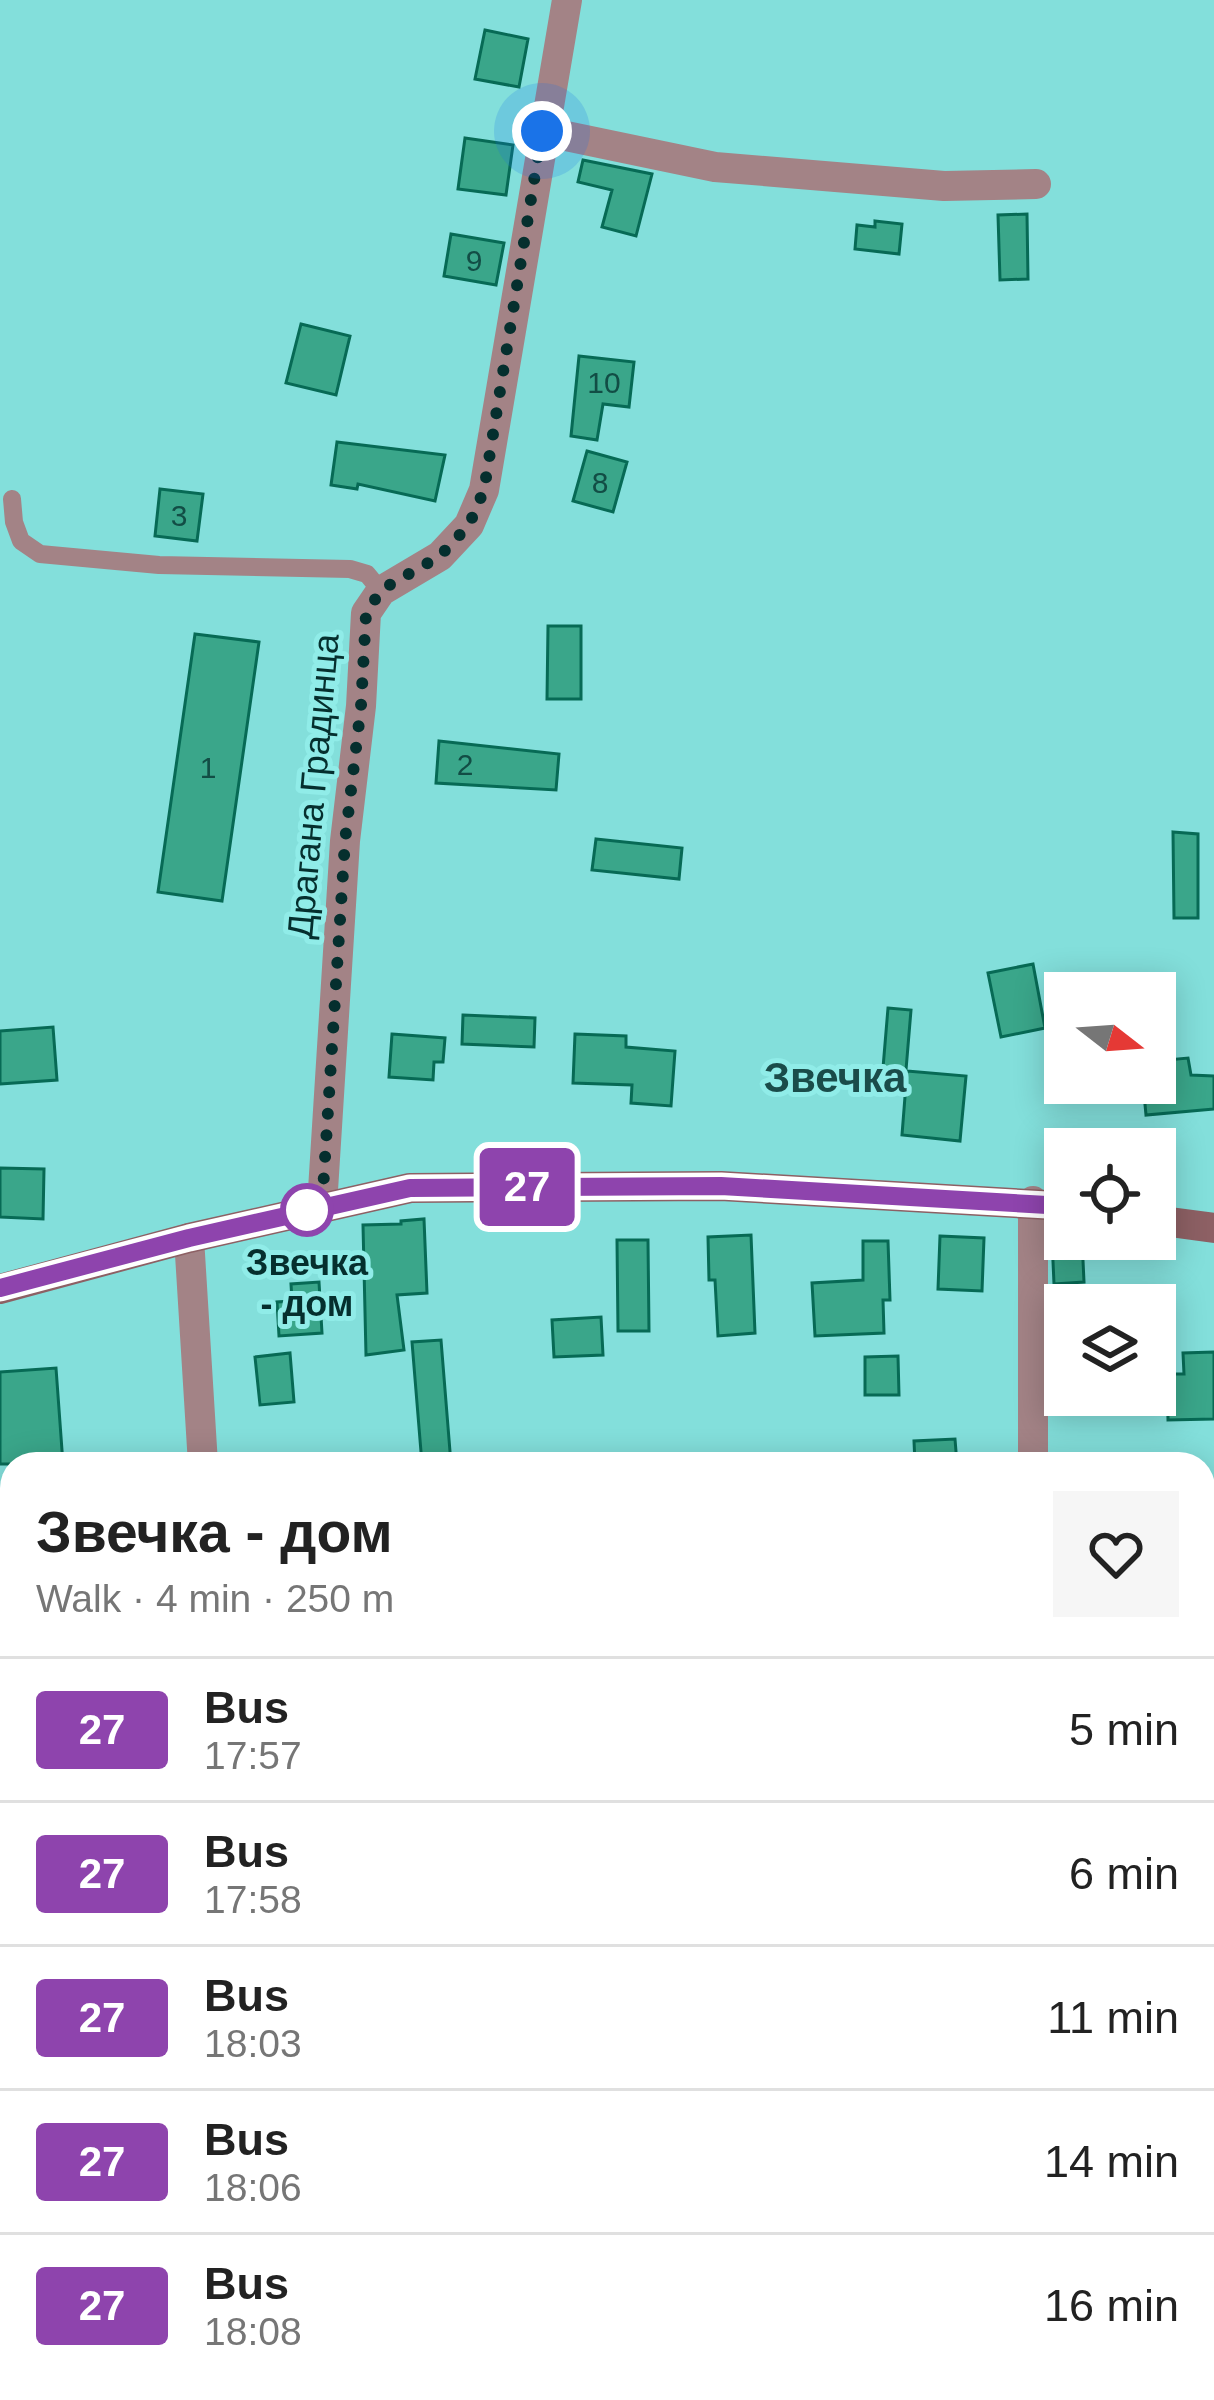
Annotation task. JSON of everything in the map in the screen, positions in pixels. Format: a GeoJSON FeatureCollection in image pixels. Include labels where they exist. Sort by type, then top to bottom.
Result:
{"type":"FeatureCollection","features":[{"type":"Feature","properties":{"kind":"street"},"geometry":{"type":"LineString","coordinates":[[381,590],[440,556],[469,525],[484,490],[567,0]]}},
{"type":"Feature","properties":{"kind":"street"},"geometry":{"type":"LineString","coordinates":[[542,131],[715,166],[944,186],[1036,184]]}},
{"type":"Feature","properties":{"kind":"street","name":"Драгана Градинца"},"geometry":{"type":"LineString","coordinates":[[322,1206],[345,841],[366,614],[381,590]]}},
{"type":"Feature","properties":{"kind":"street"},"geometry":{"type":"LineString","coordinates":[[0,1288],[189,1238],[410,1188],[721,1186],[1044,1203]]}},
{"type":"Feature","properties":{"kind":"street"},"geometry":{"type":"LineString","coordinates":[[1033,1202],[1033,1452]]}},
{"type":"Feature","properties":{"kind":"street"},"geometry":{"type":"LineString","coordinates":[[1176,1223],[1214,1228]]}},
{"type":"Feature","properties":{"kind":"street"},"geometry":{"type":"LineString","coordinates":[[189,1238],[202,1452]]}},
{"type":"Feature","properties":{"kind":"lane"},"geometry":{"type":"LineString","coordinates":[[12,499],[21,541],[40,554],[159,565],[350,569],[367,574],[381,590]]}},
{"type":"Feature","properties":{"kind":"building"},"geometry":{"type":"Polygon","coordinates":[[[485,30],[528,39],[519,87],[475,79],[485,30]]]}},
{"type":"Feature","properties":{"kind":"building"},"geometry":{"type":"Polygon","coordinates":[[[465,138],[513,145],[506,195],[458,189],[465,138]]]}},
{"type":"Feature","properties":{"kind":"building"},"geometry":{"type":"Polygon","coordinates":[[[583,160],[652,174],[636,236],[602,227],[612,190],[578,182],[583,160]]]}},
{"type":"Feature","properties":{"kind":"building"},"geometry":{"type":"Polygon","coordinates":[[[1027,214],[1028,279],[1000,280],[998,215],[1027,214]]]}},
{"type":"Feature","properties":{"kind":"building"},"geometry":{"type":"Polygon","coordinates":[[[875,221],[902,224],[899,254],[855,249],[857,225],[875,227],[875,221]]]}},
{"type":"Feature","properties":{"kind":"building"},"geometry":{"type":"Polygon","coordinates":[[[451,234],[504,243],[496,285],[444,276],[451,234]]]}},
{"type":"Feature","properties":{"kind":"building"},"geometry":{"type":"Polygon","coordinates":[[[301,324],[350,336],[336,395],[286,383],[301,324]]]}},
{"type":"Feature","properties":{"kind":"building"},"geometry":{"type":"Polygon","coordinates":[[[579,356],[634,362],[629,407],[603,404],[597,440],[571,436],[579,356]]]}},
{"type":"Feature","properties":{"kind":"building"},"geometry":{"type":"Polygon","coordinates":[[[337,442],[445,455],[435,501],[358,484],[357,489],[331,485],[337,442]]]}},
{"type":"Feature","properties":{"kind":"building"},"geometry":{"type":"Polygon","coordinates":[[[587,451],[627,462],[613,512],[573,501],[587,451]]]}},
{"type":"Feature","properties":{"kind":"building"},"geometry":{"type":"Polygon","coordinates":[[[160,489],[203,494],[197,541],[155,536],[160,489]]]}},
{"type":"Feature","properties":{"kind":"building"},"geometry":{"type":"Polygon","coordinates":[[[548,626],[581,626],[581,699],[547,699],[548,626]]]}},
{"type":"Feature","properties":{"kind":"building"},"geometry":{"type":"Polygon","coordinates":[[[195,634],[259,642],[222,901],[158,892],[195,634]]]}},
{"type":"Feature","properties":{"kind":"building"},"geometry":{"type":"Polygon","coordinates":[[[439,741],[559,754],[556,790],[436,783],[439,741]]]}},
{"type":"Feature","properties":{"kind":"building"},"geometry":{"type":"Polygon","coordinates":[[[1173,832],[1198,834],[1198,918],[1174,918],[1173,832]]]}},
{"type":"Feature","properties":{"kind":"building"},"geometry":{"type":"Polygon","coordinates":[[[596,839],[682,848],[679,879],[592,870],[596,839]]]}},
{"type":"Feature","properties":{"kind":"building"},"geometry":{"type":"Polygon","coordinates":[[[1033,964],[1044,1028],[1001,1037],[988,973],[1033,964]]]}},
{"type":"Feature","properties":{"kind":"building"},"geometry":{"type":"Polygon","coordinates":[[[888,1008],[911,1010],[905,1082],[882,1080],[888,1008]]]}},
{"type":"Feature","properties":{"kind":"building"},"geometry":{"type":"Polygon","coordinates":[[[463,1015],[535,1018],[534,1047],[462,1044],[463,1015]]]}},
{"type":"Feature","properties":{"kind":"building"},"geometry":{"type":"Polygon","coordinates":[[[53,1027],[57,1080],[0,1084],[0,1031],[53,1027]]]}},
{"type":"Feature","properties":{"kind":"building"},"geometry":{"type":"Polygon","coordinates":[[[392,1034],[445,1038],[443,1062],[434,1062],[433,1080],[389,1077],[392,1034]]]}},
{"type":"Feature","properties":{"kind":"building"},"geometry":{"type":"Polygon","coordinates":[[[575,1034],[626,1036],[626,1047],[675,1051],[671,1106],[631,1103],[632,1085],[573,1083],[575,1034]]]}},
{"type":"Feature","properties":{"kind":"building"},"geometry":{"type":"Polygon","coordinates":[[[1188,1058],[1191,1075],[1214,1076],[1214,1109],[1146,1115],[1145,1104],[1176,1104],[1176,1059],[1188,1058]]]}},
{"type":"Feature","properties":{"kind":"building"},"geometry":{"type":"Polygon","coordinates":[[[907,1071],[966,1076],[960,1141],[902,1135],[907,1071]]]}},
{"type":"Feature","properties":{"kind":"building"},"geometry":{"type":"Polygon","coordinates":[[[0,1168],[44,1169],[43,1219],[0,1217],[0,1168]]]}},
{"type":"Feature","properties":{"kind":"building"},"geometry":{"type":"Polygon","coordinates":[[[424,1219],[427,1293],[397,1295],[404,1350],[366,1355],[363,1225],[424,1219]]]}},
{"type":"Feature","properties":{"kind":"building"},"geometry":{"type":"Polygon","coordinates":[[[751,1235],[755,1333],[718,1336],[708,1237],[751,1235]]]}},
{"type":"Feature","properties":{"kind":"building"},"geometry":{"type":"Polygon","coordinates":[[[940,1236],[984,1238],[982,1291],[938,1289],[940,1236]]]}},
{"type":"Feature","properties":{"kind":"building"},"geometry":{"type":"Polygon","coordinates":[[[617,1240],[648,1240],[649,1331],[618,1331],[617,1240]]]}},
{"type":"Feature","properties":{"kind":"building"},"geometry":{"type":"Polygon","coordinates":[[[863,1241],[888,1241],[890,1300],[883,1300],[884,1333],[815,1336],[812,1283],[863,1280],[863,1241]]]}},
{"type":"Feature","properties":{"kind":"building"},"geometry":{"type":"Polygon","coordinates":[[[1053,1260],[1083,1260],[1084,1282],[1054,1284],[1053,1260]]]}},
{"type":"Feature","properties":{"kind":"building"},"geometry":{"type":"Polygon","coordinates":[[[319,1282],[322,1333],[279,1336],[277,1302],[292,1301],[291,1284],[319,1282]]]}},
{"type":"Feature","properties":{"kind":"building"},"geometry":{"type":"Polygon","coordinates":[[[601,1317],[603,1355],[554,1357],[552,1320],[601,1317]]]}},
{"type":"Feature","properties":{"kind":"building"},"geometry":{"type":"Polygon","coordinates":[[[441,1340],[450,1452],[421,1452],[412,1342],[441,1340]]]}},
{"type":"Feature","properties":{"kind":"building"},"geometry":{"type":"Polygon","coordinates":[[[1214,1352],[1214,1419],[1168,1420],[1168,1416],[1176,1416],[1176,1374],[1184,1374],[1183,1353],[1214,1352]]]}},
{"type":"Feature","properties":{"kind":"building"},"geometry":{"type":"Polygon","coordinates":[[[290,1353],[294,1402],[260,1405],[255,1357],[290,1353]]]}},
{"type":"Feature","properties":{"kind":"building"},"geometry":{"type":"Polygon","coordinates":[[[898,1356],[899,1395],[865,1395],[865,1357],[898,1356]]]}},
{"type":"Feature","properties":{"kind":"building"},"geometry":{"type":"Polygon","coordinates":[[[56,1368],[62,1452],[0,1452],[0,1372],[56,1368]]]}},
{"type":"Feature","properties":{"kind":"building"},"geometry":{"type":"Polygon","coordinates":[[[955,1439],[956,1452],[914,1452],[914,1441],[955,1439]]]}},
{"type":"Feature","properties":{"kind":"bus line","name":"27"},"geometry":{"type":"LineString","coordinates":[[0,1288],[189,1238],[410,1188],[721,1186],[1044,1203]]}},
{"type":"Feature","properties":{"kind":"place","name":"Звечка - дом"},"geometry":{"type":"Point","coordinates":[307,1210]}},
{"type":"Feature","properties":{"kind":"district","name":"Звечка"},"geometry":{"type":"Point","coordinates":[835,1077]}},
{"type":"Feature","properties":{"kind":"route"},"geometry":{"type":"LineString","coordinates":[[307,1210],[322,1206],[345,841],[366,614],[381,590],[440,556],[469,525],[484,490],[542,131]]}}]}
